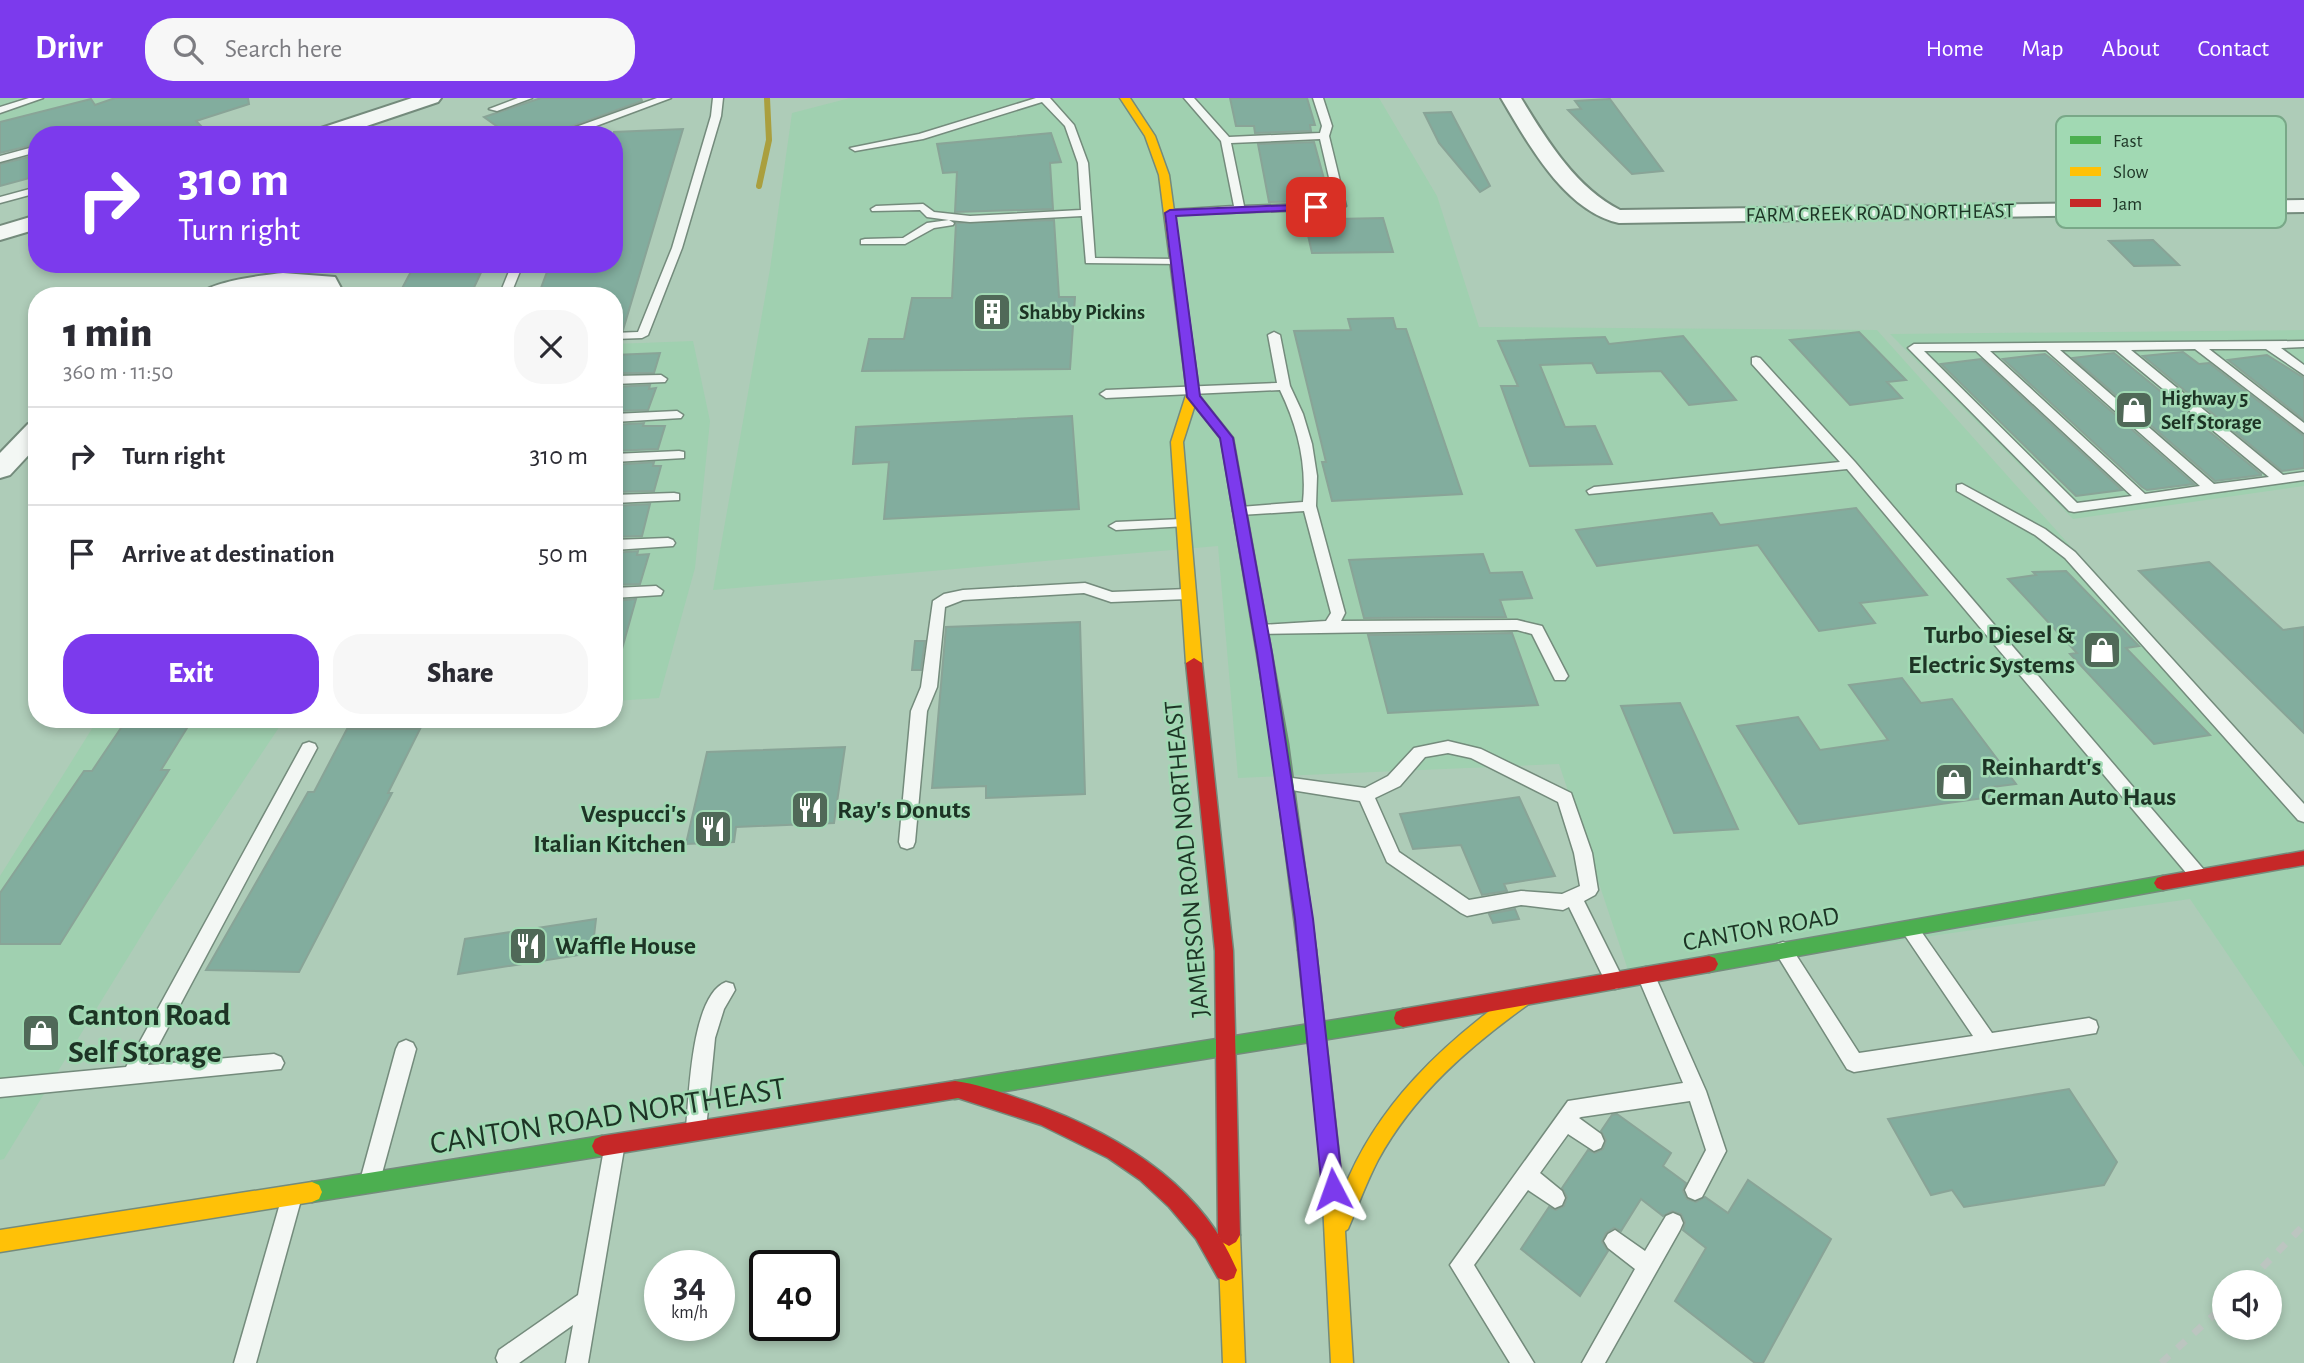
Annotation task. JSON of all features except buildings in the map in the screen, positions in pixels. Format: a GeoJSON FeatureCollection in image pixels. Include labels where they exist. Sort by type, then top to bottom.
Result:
{"type":"FeatureCollection","features":[{"type":"Feature","properties":{"kind":"street"},"geometry":{"type":"LineString","coordinates":[[346,126],[431,98]]}},
{"type":"Feature","properties":{"kind":"street","name":"JAMERSON ROAD NORTHEAST"},"geometry":{"type":"LineString","coordinates":[[1125,98],[1150,136],[1164,175],[1194,394],[1177,442],[1188,594],[1224,951],[1225,1147],[1234,1363]]}},
{"type":"Feature","properties":{"kind":"street","name":"FARM CREEK ROAD NORTHEAST"},"geometry":{"type":"LineString","coordinates":[[1510,98],[1551,157],[1596,205],[1612,215],[1633,218],[2056,210]]}},
{"type":"Feature","properties":{"kind":"street","name":"FARM CREEK ROAD NORTHEAST"},"geometry":{"type":"LineString","coordinates":[[2286,206],[2304,206]]}},
{"type":"Feature","properties":{"kind":"street"},"geometry":{"type":"LineString","coordinates":[[0,233],[28,225]]}},
{"type":"Feature","properties":{"kind":"street"},"geometry":{"type":"LineString","coordinates":[[238,287],[307,278],[327,282],[329,287]]}},
{"type":"Feature","properties":{"kind":"street"},"geometry":{"type":"LineString","coordinates":[[1194,394],[1227,438],[1285,783],[1318,1033],[1336,1241],[1342,1363]]}},
{"type":"Feature","properties":{"kind":"street"},"geometry":{"type":"LineString","coordinates":[[0,469],[28,439]]}},
{"type":"Feature","properties":{"kind":"street","name":"CANTON ROAD"},"geometry":{"type":"LineString","coordinates":[[1226,1047],[1615,981],[2304,858]]}},
{"type":"Feature","properties":{"kind":"street"},"geometry":{"type":"LineString","coordinates":[[1336,1241],[1349,1192],[1374,1144],[1407,1093],[1452,1051],[1522,997]]}},
{"type":"Feature","properties":{"kind":"street","name":"CANTON ROAD NORTHEAST"},"geometry":{"type":"LineString","coordinates":[[0,1241],[1226,1047]]}},
{"type":"Feature","properties":{"kind":"street"},"geometry":{"type":"LineString","coordinates":[[960,1089],[1024,1107],[1073,1128],[1115,1150],[1156,1178],[1191,1214],[1218,1248],[1230,1281]]}},
{"type":"Feature","properties":{"kind":"lane"},"geometry":{"type":"LineString","coordinates":[[0,110],[38,98]]}},
{"type":"Feature","properties":{"kind":"lane"},"geometry":{"type":"LineString","coordinates":[[494,109],[527,98]]}},
{"type":"Feature","properties":{"kind":"lane"},"geometry":{"type":"LineString","coordinates":[[587,126],[666,98]]}},
{"type":"Feature","properties":{"kind":"lane"},"geometry":{"type":"LineString","coordinates":[[623,336],[642,335],[677,248],[716,116],[718,98]]}},
{"type":"Feature","properties":{"kind":"lane"},"geometry":{"type":"LineString","coordinates":[[1189,98],[1226,141],[1240,209]]}},
{"type":"Feature","properties":{"kind":"lane"},"geometry":{"type":"LineString","coordinates":[[1170,213],[1341,206],[1324,136],[1327,126],[1318,98]]}},
{"type":"Feature","properties":{"kind":"lane"},"geometry":{"type":"LineString","coordinates":[[855,148],[920,137],[1045,99],[1069,125],[1083,163],[1090,261],[1177,262]]}},
{"type":"Feature","properties":{"kind":"lane"},"geometry":{"type":"LineString","coordinates":[[1226,141],[1324,136]]}},
{"type":"Feature","properties":{"kind":"lane"},"geometry":{"type":"LineString","coordinates":[[0,159],[28,151]]}},
{"type":"Feature","properties":{"kind":"lane"},"geometry":{"type":"LineString","coordinates":[[0,200],[28,192]]}},
{"type":"Feature","properties":{"kind":"lane"},"geometry":{"type":"LineString","coordinates":[[876,209],[923,207],[931,215],[970,219]]}},
{"type":"Feature","properties":{"kind":"lane"},"geometry":{"type":"LineString","coordinates":[[865,242],[905,241],[931,225],[970,219],[1085,213]]}},
{"type":"Feature","properties":{"kind":"lane"},"geometry":{"type":"LineString","coordinates":[[1274,335],[1284,386],[1296,408],[1312,486],[1309,506],[1338,613],[1329,626]]}},
{"type":"Feature","properties":{"kind":"lane"},"geometry":{"type":"LineString","coordinates":[[2304,344],[1914,348],[2074,508],[2304,475]]}},
{"type":"Feature","properties":{"kind":"lane"},"geometry":{"type":"LineString","coordinates":[[2269,345],[2304,371]]}},
{"type":"Feature","properties":{"kind":"lane"},"geometry":{"type":"LineString","coordinates":[[2119,346],[2280,479]]}},
{"type":"Feature","properties":{"kind":"lane"},"geometry":{"type":"LineString","coordinates":[[2198,346],[2304,429]]}},
{"type":"Feature","properties":{"kind":"lane"},"geometry":{"type":"LineString","coordinates":[[1979,347],[2142,498]]}},
{"type":"Feature","properties":{"kind":"lane"},"geometry":{"type":"LineString","coordinates":[[2049,347],[2211,489]]}},
{"type":"Feature","properties":{"kind":"lane"},"geometry":{"type":"LineString","coordinates":[[1756,360],[1850,465],[2199,876]]}},
{"type":"Feature","properties":{"kind":"lane"},"geometry":{"type":"LineString","coordinates":[[623,380],[661,379]]}},
{"type":"Feature","properties":{"kind":"lane"},"geometry":{"type":"LineString","coordinates":[[1106,394],[1194,394],[1284,386]]}},
{"type":"Feature","properties":{"kind":"lane"},"geometry":{"type":"LineString","coordinates":[[623,418],[677,415]]}},
{"type":"Feature","properties":{"kind":"lane"},"geometry":{"type":"LineString","coordinates":[[623,458],[679,455]]}},
{"type":"Feature","properties":{"kind":"lane"},"geometry":{"type":"LineString","coordinates":[[1594,491],[1850,465]]}},
{"type":"Feature","properties":{"kind":"lane"},"geometry":{"type":"LineString","coordinates":[[1962,488],[2040,531],[2070,555],[2304,815]]}},
{"type":"Feature","properties":{"kind":"lane"},"geometry":{"type":"LineString","coordinates":[[623,499],[674,497]]}},
{"type":"Feature","properties":{"kind":"lane"},"geometry":{"type":"LineString","coordinates":[[1240,511],[1309,506]]}},
{"type":"Feature","properties":{"kind":"lane"},"geometry":{"type":"LineString","coordinates":[[1116,526],[1182,523]]}},
{"type":"Feature","properties":{"kind":"lane"},"geometry":{"type":"LineString","coordinates":[[623,545],[668,543]]}},
{"type":"Feature","properties":{"kind":"lane"},"geometry":{"type":"LineString","coordinates":[[907,842],[919,711],[929,687],[938,605],[962,594],[1085,588],[1111,597],[1188,594]]}},
{"type":"Feature","properties":{"kind":"lane"},"geometry":{"type":"LineString","coordinates":[[623,593],[656,591]]}},
{"type":"Feature","properties":{"kind":"lane"},"geometry":{"type":"LineString","coordinates":[[1261,630],[1329,626],[1517,625],[1537,630],[1560,676]]}},
{"type":"Feature","properties":{"kind":"lane"},"geometry":{"type":"LineString","coordinates":[[1285,783],[1366,794],[1394,780],[1419,752],[1448,747],[1475,753],[1565,798],[1583,853],[1589,890],[1563,902],[1521,898],[1467,908],[1392,857],[1366,794]]}},
{"type":"Feature","properties":{"kind":"lane"},"geometry":{"type":"LineString","coordinates":[[132,1076],[309,748]]}},
{"type":"Feature","properties":{"kind":"lane"},"geometry":{"type":"LineString","coordinates":[[1573,897],[1615,981]]}},
{"type":"Feature","properties":{"kind":"lane"},"geometry":{"type":"LineString","coordinates":[[1909,927],[1988,1043]]}},
{"type":"Feature","properties":{"kind":"lane"},"geometry":{"type":"LineString","coordinates":[[1783,950],[1854,1063],[2089,1027]]}},
{"type":"Feature","properties":{"kind":"lane"},"geometry":{"type":"LineString","coordinates":[[1646,975],[1696,1091],[1716,1151],[1695,1189]]}},
{"type":"Feature","properties":{"kind":"lane"},"geometry":{"type":"LineString","coordinates":[[695,1131],[708,1026],[716,1003],[726,990]]}},
{"type":"Feature","properties":{"kind":"lane"},"geometry":{"type":"LineString","coordinates":[[370,1183],[406,1049]]}},
{"type":"Feature","properties":{"kind":"lane"},"geometry":{"type":"LineString","coordinates":[[0,1088],[274,1063]]}},
{"type":"Feature","properties":{"kind":"lane"},"geometry":{"type":"LineString","coordinates":[[1523,1363],[1461,1265],[1575,1108],[1696,1091]]}},
{"type":"Feature","properties":{"kind":"lane"},"geometry":{"type":"LineString","coordinates":[[1565,1120],[1594,1141]]}},
{"type":"Feature","properties":{"kind":"lane"},"geometry":{"type":"LineString","coordinates":[[577,1363],[615,1143]]}},
{"type":"Feature","properties":{"kind":"lane"},"geometry":{"type":"LineString","coordinates":[[1526,1175],[1555,1198]]}},
{"type":"Feature","properties":{"kind":"lane"},"geometry":{"type":"LineString","coordinates":[[245,1363],[293,1195]]}},
{"type":"Feature","properties":{"kind":"lane"},"geometry":{"type":"LineString","coordinates":[[1593,1363],[1673,1223]]}},
{"type":"Feature","properties":{"kind":"lane"},"geometry":{"type":"LineString","coordinates":[[1615,1241],[1648,1266]]}},
{"type":"Feature","properties":{"kind":"lane"},"geometry":{"type":"LineString","coordinates":[[507,1358],[588,1301]]}},
{"type":"Feature","properties":{"kind":"shaded area"},"geometry":{"type":"Polygon","coordinates":[[[0,98],[203,98],[77,126],[28,126],[28,139],[0,153],[0,98]]]}},
{"type":"Feature","properties":{"kind":"shaded area"},"geometry":{"type":"Polygon","coordinates":[[[850,98],[1379,98],[1437,196],[1479,327],[1877,330],[2304,807],[2304,1067],[2190,899],[1631,979],[1559,764],[1238,778],[1218,546],[713,590],[770,269],[792,113],[850,98]]]}},
{"type":"Feature","properties":{"kind":"shaded area","name":"Highway 5 Self Storage"},"geometry":{"type":"Polygon","coordinates":[[[2304,330],[2304,486],[2073,519],[1890,334],[2304,330]]]}},
{"type":"Feature","properties":{"kind":"shaded area"},"geometry":{"type":"Polygon","coordinates":[[[693,341],[710,421],[695,568],[659,698],[623,700],[623,344],[693,341]]]}},
{"type":"Feature","properties":{"kind":"shaded area","name":"Canton Road Self Storage"},"geometry":{"type":"Polygon","coordinates":[[[92,728],[279,728],[159,907],[4,1159],[0,1160],[0,876],[92,728]]]}},
{"type":"Feature","properties":{"kind":"waterway"},"geometry":{"type":"LineString","coordinates":[[759,186],[769,140],[767,98]]}},
{"type":"Feature","properties":{"kind":"railway"},"geometry":{"type":"LineString","coordinates":[[2260,1270],[2304,1225]]}},
{"type":"Feature","properties":{"kind":"railway"},"geometry":{"type":"LineString","coordinates":[[2161,1363],[2212,1317]]}},
{"type":"Feature","properties":{"kind":"traffic: fast"},"geometry":{"type":"LineString","coordinates":[[1194,397],[1227,438],[1280,744],[1307,950]]}},
{"type":"Feature","properties":{"kind":"traffic: fast"},"geometry":{"type":"LineString","coordinates":[[1709,964],[2163,883]]}},
{"type":"Feature","properties":{"kind":"traffic: fast"},"geometry":{"type":"LineString","coordinates":[[955,1090],[1403,1018]]}},
{"type":"Feature","properties":{"kind":"traffic: fast"},"geometry":{"type":"LineString","coordinates":[[312,1192],[602,1146]]}},
{"type":"Feature","properties":{"kind":"traffic: slow"},"geometry":{"type":"LineString","coordinates":[[1125,98],[1150,136],[1164,175],[1193,392],[1177,442],[1194,663]]}},
{"type":"Feature","properties":{"kind":"traffic: slow"},"geometry":{"type":"LineString","coordinates":[[1307,950],[1331,1163],[1342,1363]]}},
{"type":"Feature","properties":{"kind":"traffic: slow"},"geometry":{"type":"LineString","coordinates":[[1341,1222],[1355,1185],[1372,1152],[1412,1094],[1462,1043],[1523,997]]}},
{"type":"Feature","properties":{"kind":"traffic: slow"},"geometry":{"type":"LineString","coordinates":[[0,1241],[312,1192]]}},
{"type":"Feature","properties":{"kind":"traffic: slow"},"geometry":{"type":"LineString","coordinates":[[1229,1235],[1234,1363]]}},
{"type":"Feature","properties":{"kind":"traffic: jam"},"geometry":{"type":"LineString","coordinates":[[1194,663],[1224,951],[1229,1235]]}},
{"type":"Feature","properties":{"kind":"traffic: jam"},"geometry":{"type":"LineString","coordinates":[[2163,883],[2304,858]]}},
{"type":"Feature","properties":{"kind":"traffic: jam"},"geometry":{"type":"LineString","coordinates":[[1403,1018],[1709,964]]}},
{"type":"Feature","properties":{"kind":"traffic: jam"},"geometry":{"type":"LineString","coordinates":[[602,1146],[955,1090]]}},
{"type":"Feature","properties":{"kind":"traffic: jam"},"geometry":{"type":"LineString","coordinates":[[962,1090],[1043,1117],[1115,1151],[1147,1173],[1177,1200],[1203,1232],[1226,1270]]}},
{"type":"Feature","properties":{"kind":"place","name":"Shabby Pickins"},"geometry":{"type":"Point","coordinates":[992,312]}},
{"type":"Feature","properties":{"kind":"place","name":"Highway 5 Self Storage"},"geometry":{"type":"Point","coordinates":[2134,410]}},
{"type":"Feature","properties":{"kind":"place","name":"Turbo Diesel & Electric Systems"},"geometry":{"type":"Point","coordinates":[2102,650]}},
{"type":"Feature","properties":{"kind":"place","name":"Reinhardt's German Auto Haus"},"geometry":{"type":"Point","coordinates":[1954,782]}},
{"type":"Feature","properties":{"kind":"place","name":"Ray's Donuts"},"geometry":{"type":"Point","coordinates":[810,810]}},
{"type":"Feature","properties":{"kind":"place","name":"Vespucci's Italian Kitchen"},"geometry":{"type":"Point","coordinates":[713,829]}},
{"type":"Feature","properties":{"kind":"place","name":"Waffle House"},"geometry":{"type":"Point","coordinates":[528,946]}},
{"type":"Feature","properties":{"kind":"place","name":"Canton Road Self Storage"},"geometry":{"type":"Point","coordinates":[41,1033]}},
{"type":"Feature","properties":{"kind":"route"},"geometry":{"type":"LineString","coordinates":[[1316,207],[1170,213],[1194,397],[1227,438],[1265,653],[1304,919],[1333,1189]]}}]}
